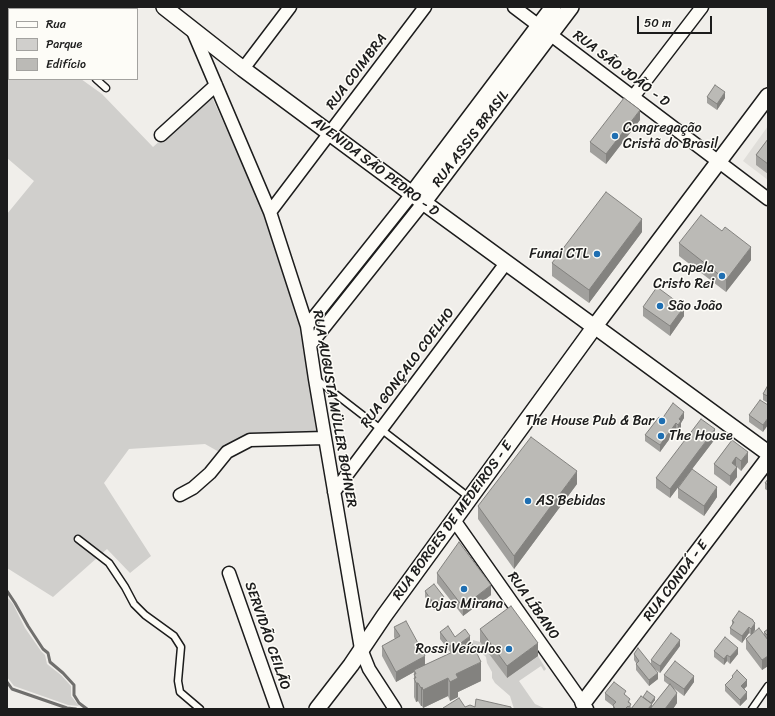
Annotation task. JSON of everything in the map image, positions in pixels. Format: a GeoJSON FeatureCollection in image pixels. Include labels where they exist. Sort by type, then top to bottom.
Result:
{"type":"FeatureCollection","features":[{"type":"Feature","properties":{"kind":"street","name":"AVENIDA SÃO PEDRO - D"},"geometry":{"type":"LineString","coordinates":[[164,7],[243,69],[417,198],[578,313],[594,327],[768,453]]}},
{"type":"Feature","properties":{"kind":"street"},"geometry":{"type":"LineString","coordinates":[[243,69],[290,7]]}},
{"type":"Feature","properties":{"kind":"street","name":"RUA COIMBRA"},"geometry":{"type":"LineString","coordinates":[[270,212],[425,7]]}},
{"type":"Feature","properties":{"kind":"street","name":"RUA SÃO JOÃO - D"},"geometry":{"type":"LineString","coordinates":[[514,7],[768,199]]}},
{"type":"Feature","properties":{"kind":"street","name":"RUA ASSIS BRASIL"},"geometry":{"type":"LineString","coordinates":[[544,30],[553,7]]}},
{"type":"Feature","properties":{"kind":"street","name":"RUA ASSIS BRASIL"},"geometry":{"type":"LineString","coordinates":[[310,345],[417,198],[544,30],[571,7]]}},
{"type":"Feature","properties":{"kind":"street"},"geometry":{"type":"LineString","coordinates":[[633,97],[702,7]]}},
{"type":"Feature","properties":{"kind":"street","name":"RUA AUGUSTA MÜLLER BOHNER"},"geometry":{"type":"LineString","coordinates":[[192,29],[270,212],[307,326],[361,650],[369,669],[394,709]]}},
{"type":"Feature","properties":{"kind":"street"},"geometry":{"type":"LineString","coordinates":[[162,135],[216,85]]}},
{"type":"Feature","properties":{"kind":"street","name":"RUA BORGES DE MEDEIROS - E"},"geometry":{"type":"LineString","coordinates":[[317,709],[351,665],[594,327],[768,96]]}},
{"type":"Feature","properties":{"kind":"street","name":"RUA ASSIS BRASIL"},"geometry":{"type":"LineString","coordinates":[[307,326],[417,198]]}},
{"type":"Feature","properties":{"kind":"street","name":"RUA GONÇALO COELHO"},"geometry":{"type":"LineString","coordinates":[[334,492],[506,263]]}},
{"type":"Feature","properties":{"kind":"street"},"geometry":{"type":"LineString","coordinates":[[180,495],[193,488],[210,473],[227,452],[250,440],[325,438]]}},
{"type":"Feature","properties":{"kind":"street","name":"RUA CONDÁ - E"},"geometry":{"type":"LineString","coordinates":[[585,706],[768,459]]}},
{"type":"Feature","properties":{"kind":"street","name":"RUA LÍBANO"},"geometry":{"type":"LineString","coordinates":[[454,520],[585,706]]}},
{"type":"Feature","properties":{"kind":"street","name":"SERVIDÃO CEILÃO"},"geometry":{"type":"LineString","coordinates":[[229,573],[277,709]]}},
{"type":"Feature","properties":{"kind":"lane"},"geometry":{"type":"LineString","coordinates":[[97,80],[106,88]]}},
{"type":"Feature","properties":{"kind":"lane"},"geometry":{"type":"LineString","coordinates":[[315,379],[470,498]]}},
{"type":"Feature","properties":{"kind":"lane"},"geometry":{"type":"LineString","coordinates":[[78,539],[109,563],[134,604],[145,615],[174,636],[180,647],[178,681],[180,692],[200,709]]}},
{"type":"Feature","properties":{"kind":"lane"},"geometry":{"type":"LineString","coordinates":[[752,709],[768,686]]}},
{"type":"Feature","properties":{"kind":"shaded area"},"geometry":{"type":"Polygon","coordinates":[[[768,126],[768,180],[743,161],[768,126]]]}},
{"type":"Feature","properties":{"kind":"green space"},"geometry":{"type":"Polygon","coordinates":[[[8,64],[8,80],[82,80],[102,94],[153,147],[211,95],[264,212],[277,247],[301,327],[318,432],[247,436],[221,453],[205,444],[129,449],[104,483],[151,556],[130,573],[107,549],[53,597],[7,568],[7,214],[34,181],[7,158],[8,64]]]}},
{"type":"Feature","properties":{"kind":"green space"},"geometry":{"type":"Polygon","coordinates":[[[7,597],[13,604],[25,628],[45,655],[47,664],[61,675],[71,686],[71,696],[79,706],[68,705],[14,686],[7,677],[7,597]]]}},
{"type":"Feature","properties":{"kind":"green space"},"geometry":{"type":"Polygon","coordinates":[[[473,640],[480,642],[507,678],[538,656],[546,669],[544,671],[541,666],[519,681],[535,704],[546,709],[514,709],[510,696],[495,683],[486,657],[473,644],[473,640]]]}},
{"type":"Feature","properties":{"kind":"building"},"geometry":{"type":"Polygon","coordinates":[[[715,85],[725,92],[717,104],[707,97],[715,85]]]}},
{"type":"Feature","properties":{"kind":"building","name":"Congregação Cristã do Brasil"},"geometry":{"type":"Polygon","coordinates":[[[624,98],[640,110],[606,154],[590,142],[624,98]]]}},
{"type":"Feature","properties":{"kind":"building"},"geometry":{"type":"Polygon","coordinates":[[[768,139],[768,164],[756,155],[768,139]]]}},
{"type":"Feature","properties":{"kind":"building","name":"Funai CTL"},"geometry":{"type":"Polygon","coordinates":[[[606,192],[642,219],[589,290],[552,263],[606,192]]]}},
{"type":"Feature","properties":{"kind":"building","name":"Capela Cristo Rei"},"geometry":{"type":"Polygon","coordinates":[[[701,215],[722,231],[725,227],[751,247],[726,280],[679,243],[701,215]]]}},
{"type":"Feature","properties":{"kind":"building"},"geometry":{"type":"Polygon","coordinates":[[[657,287],[684,307],[670,326],[643,307],[657,287]]]}},
{"type":"Feature","properties":{"kind":"building"},"geometry":{"type":"Polygon","coordinates":[[[768,385],[768,396],[763,394],[768,385]]]}},
{"type":"Feature","properties":{"kind":"building"},"geometry":{"type":"Polygon","coordinates":[[[760,400],[768,405],[768,418],[763,425],[749,415],[760,400]]]}},
{"type":"Feature","properties":{"kind":"building"},"geometry":{"type":"Polygon","coordinates":[[[673,403],[684,412],[679,419],[681,421],[678,425],[676,423],[660,445],[645,435],[659,417],[662,419],[673,403]]]}},
{"type":"Feature","properties":{"kind":"building"},"geometry":{"type":"Polygon","coordinates":[[[701,419],[715,429],[670,489],[656,478],[701,419]]]}},
{"type":"Feature","properties":{"kind":"building","name":"AS Bebidas"},"geometry":{"type":"Polygon","coordinates":[[[531,437],[577,471],[514,556],[478,506],[531,437]]]}},
{"type":"Feature","properties":{"kind":"building"},"geometry":{"type":"Polygon","coordinates":[[[732,440],[748,452],[741,461],[736,457],[732,463],[737,467],[730,476],[714,464],[732,440]]]}},
{"type":"Feature","properties":{"kind":"building"},"geometry":{"type":"Polygon","coordinates":[[[692,469],[717,487],[704,506],[678,488],[692,469]]]}},
{"type":"Feature","properties":{"kind":"building","name":"Lojas Mirana"},"geometry":{"type":"Polygon","coordinates":[[[459,542],[491,585],[463,607],[437,573],[459,542]]]}},
{"type":"Feature","properties":{"kind":"building"},"geometry":{"type":"Polygon","coordinates":[[[434,584],[444,597],[434,604],[425,591],[434,584]]]}},
{"type":"Feature","properties":{"kind":"building","name":"Rossi Veículos"},"geometry":{"type":"Polygon","coordinates":[[[511,606],[538,643],[507,666],[480,629],[511,606]]]}},
{"type":"Feature","properties":{"kind":"building"},"geometry":{"type":"Polygon","coordinates":[[[739,611],[755,623],[751,629],[749,627],[742,636],[730,628],[734,622],[732,621],[739,611]]]}},
{"type":"Feature","properties":{"kind":"building"},"geometry":{"type":"Polygon","coordinates":[[[406,621],[425,656],[396,672],[382,646],[400,636],[394,627],[406,621]]]}},
{"type":"Feature","properties":{"kind":"building"},"geometry":{"type":"Polygon","coordinates":[[[448,626],[455,637],[465,629],[470,636],[453,649],[440,632],[448,626]]]}},
{"type":"Feature","properties":{"kind":"building"},"geometry":{"type":"Polygon","coordinates":[[[759,628],[768,640],[768,656],[762,660],[746,639],[759,628]]]}},
{"type":"Feature","properties":{"kind":"building"},"geometry":{"type":"Polygon","coordinates":[[[768,629],[768,636],[764,632],[768,629]]]}},
{"type":"Feature","properties":{"kind":"building"},"geometry":{"type":"Polygon","coordinates":[[[671,633],[680,640],[660,666],[651,660],[671,633]]]}},
{"type":"Feature","properties":{"kind":"building"},"geometry":{"type":"Polygon","coordinates":[[[725,637],[738,648],[730,657],[727,655],[724,659],[714,651],[725,637]]]}},
{"type":"Feature","properties":{"kind":"building"},"geometry":{"type":"Polygon","coordinates":[[[472,643],[481,662],[456,674],[458,678],[450,682],[448,678],[423,690],[418,683],[416,683],[414,674],[416,674],[414,670],[472,643]]]}},
{"type":"Feature","properties":{"kind":"building"},"geometry":{"type":"Polygon","coordinates":[[[638,648],[658,673],[649,680],[636,664],[639,661],[634,654],[638,648]]]}},
{"type":"Feature","properties":{"kind":"building"},"geometry":{"type":"Polygon","coordinates":[[[675,661],[694,676],[684,689],[664,675],[675,661]]]}},
{"type":"Feature","properties":{"kind":"building"},"geometry":{"type":"Polygon","coordinates":[[[737,670],[747,680],[741,686],[747,692],[740,700],[725,685],[733,677],[732,676],[737,670]]]}},
{"type":"Feature","properties":{"kind":"building"},"geometry":{"type":"Polygon","coordinates":[[[614,682],[626,691],[624,694],[630,699],[628,702],[631,704],[625,709],[615,709],[613,705],[616,702],[605,693],[614,682]]]}},
{"type":"Feature","properties":{"kind":"building"},"geometry":{"type":"Polygon","coordinates":[[[670,684],[677,693],[665,709],[650,709],[670,684]]]}},
{"type":"Feature","properties":{"kind":"building"},"geometry":{"type":"Polygon","coordinates":[[[647,691],[655,697],[651,703],[643,697],[647,691]]]}},
{"type":"Feature","properties":{"kind":"building"},"geometry":{"type":"Polygon","coordinates":[[[641,696],[652,704],[648,709],[631,709],[641,696]]]}},
{"type":"Feature","properties":{"kind":"building"},"geometry":{"type":"Polygon","coordinates":[[[459,698],[465,707],[470,705],[475,707],[476,699],[511,707],[511,709],[443,708],[459,698]]]}},
{"type":"Feature","properties":{"kind":"waterway"},"geometry":{"type":"LineString","coordinates":[[7,591],[43,649],[48,653],[50,662],[74,685],[74,695],[79,703],[87,709]]}},
{"type":"Feature","properties":{"kind":"waterway"},"geometry":{"type":"LineString","coordinates":[[7,682],[12,689],[67,708],[76,709]]}},
{"type":"Feature","properties":{"kind":"place","name":"Congregação Cristã do Brasil"},"geometry":{"type":"Point","coordinates":[615,136]}},
{"type":"Feature","properties":{"kind":"place","name":"Funai CTL"},"geometry":{"type":"Point","coordinates":[597,254]}},
{"type":"Feature","properties":{"kind":"place","name":"Capela Cristo Rei"},"geometry":{"type":"Point","coordinates":[722,276]}},
{"type":"Feature","properties":{"kind":"place","name":"São João"},"geometry":{"type":"Point","coordinates":[660,306]}},
{"type":"Feature","properties":{"kind":"place","name":"The House Pub & Bar"},"geometry":{"type":"Point","coordinates":[662,421]}},
{"type":"Feature","properties":{"kind":"place","name":"The House"},"geometry":{"type":"Point","coordinates":[661,436]}},
{"type":"Feature","properties":{"kind":"place","name":"AS Bebidas"},"geometry":{"type":"Point","coordinates":[528,501]}},
{"type":"Feature","properties":{"kind":"place","name":"Lojas Mirana"},"geometry":{"type":"Point","coordinates":[464,589]}},
{"type":"Feature","properties":{"kind":"place","name":"Rossi Veículos"},"geometry":{"type":"Point","coordinates":[509,649]}}]}
